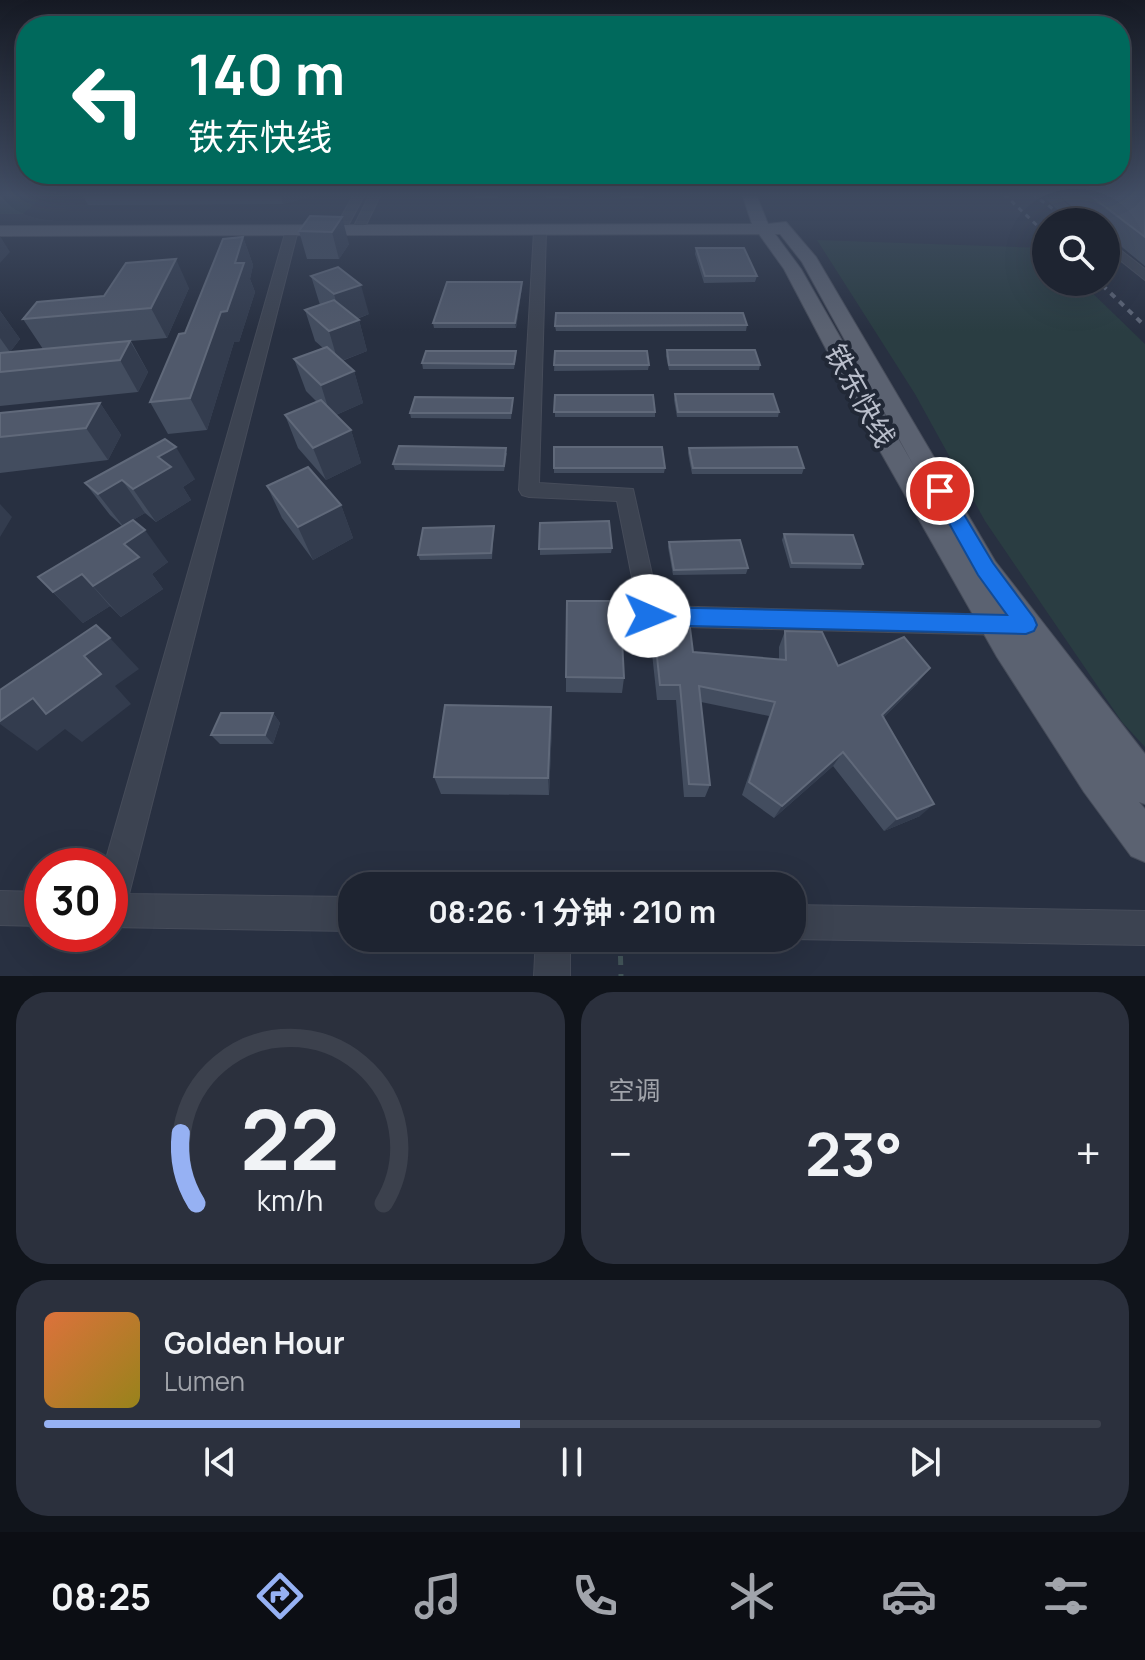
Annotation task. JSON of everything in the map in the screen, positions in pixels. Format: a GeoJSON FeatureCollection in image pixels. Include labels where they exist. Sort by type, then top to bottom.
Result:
{"type":"FeatureCollection","features":[{"type":"Feature","properties":{"kind":"main road","name":"铁东快线"},"geometry":{"type":"LineString","coordinates":[[777,240],[916,494],[995,626],[1114,802],[1145,842]]}},
{"type":"Feature","properties":{"kind":"main road","name":"铁东快线"},"geometry":{"type":"LineString","coordinates":[[787,240],[810,261],[985,569],[1145,785]]}},
{"type":"Feature","properties":{"kind":"street"},"geometry":{"type":"LineString","coordinates":[[125,848],[289,240]]}},
{"type":"Feature","properties":{"kind":"street"},"geometry":{"type":"LineString","coordinates":[[540,240],[529,490],[626,494],[649,616],[1026,625]]}},
{"type":"Feature","properties":{"kind":"street"},"geometry":{"type":"LineString","coordinates":[[1120,255],[1145,276]]}},
{"type":"Feature","properties":{"kind":"street"},"geometry":{"type":"LineString","coordinates":[[0,908],[24,909]]}},
{"type":"Feature","properties":{"kind":"street"},"geometry":{"type":"LineString","coordinates":[[128,910],[338,914]]}},
{"type":"Feature","properties":{"kind":"street"},"geometry":{"type":"LineString","coordinates":[[806,922],[1145,928]]}},
{"type":"Feature","properties":{"kind":"street"},"geometry":{"type":"LineString","coordinates":[[552,976],[553,952]]}},
{"type":"Feature","properties":{"kind":"path"},"geometry":{"type":"LineString","coordinates":[[620,952],[621,976]]}},
{"type":"Feature","properties":{"kind":"green space"},"geometry":{"type":"Polygon","coordinates":[[[817,240],[1032,248],[1032,296],[1095,296],[1145,344],[1145,747],[1122,722],[985,521],[915,394],[817,240]]]}},
{"type":"Feature","properties":{"kind":"building"},"geometry":{"type":"Polygon","coordinates":[[[223,240],[242,240],[235,263],[244,263],[227,311],[221,312],[190,398],[150,402],[179,334],[185,333],[223,240]]]}},
{"type":"Feature","properties":{"kind":"building"},"geometry":{"type":"Polygon","coordinates":[[[696,248],[744,248],[757,276],[705,276],[696,248]]]}},
{"type":"Feature","properties":{"kind":"building"},"geometry":{"type":"Polygon","coordinates":[[[176,259],[151,308],[23,319],[37,302],[104,296],[126,263],[176,259]]]}},
{"type":"Feature","properties":{"kind":"building"},"geometry":{"type":"Polygon","coordinates":[[[338,267],[361,285],[334,294],[311,276],[338,267]]]}},
{"type":"Feature","properties":{"kind":"building"},"geometry":{"type":"Polygon","coordinates":[[[447,282],[522,282],[515,323],[433,323],[447,282]]]}},
{"type":"Feature","properties":{"kind":"building"},"geometry":{"type":"Polygon","coordinates":[[[334,300],[359,320],[329,331],[305,310],[334,300]]]}},
{"type":"Feature","properties":{"kind":"building"},"geometry":{"type":"Polygon","coordinates":[[[556,313],[743,313],[747,325],[555,326],[556,313]]]}},
{"type":"Feature","properties":{"kind":"building"},"geometry":{"type":"Polygon","coordinates":[[[130,341],[120,360],[0,372],[0,353],[130,341]]]}},
{"type":"Feature","properties":{"kind":"building"},"geometry":{"type":"Polygon","coordinates":[[[327,347],[354,371],[321,385],[294,359],[327,347]]]}},
{"type":"Feature","properties":{"kind":"building"},"geometry":{"type":"Polygon","coordinates":[[[667,350],[755,350],[760,365],[669,365],[667,350]]]}},
{"type":"Feature","properties":{"kind":"building"},"geometry":{"type":"Polygon","coordinates":[[[426,351],[516,351],[514,364],[422,363],[426,351]]]}},
{"type":"Feature","properties":{"kind":"building"},"geometry":{"type":"Polygon","coordinates":[[[555,351],[647,351],[649,365],[554,365],[555,351]]]}},
{"type":"Feature","properties":{"kind":"building"},"geometry":{"type":"Polygon","coordinates":[[[675,394],[773,394],[779,412],[678,412],[675,394]]]}},
{"type":"Feature","properties":{"kind":"building"},"geometry":{"type":"Polygon","coordinates":[[[555,395],[653,395],[655,412],[554,412],[555,395]]]}},
{"type":"Feature","properties":{"kind":"building"},"geometry":{"type":"Polygon","coordinates":[[[415,397],[513,398],[511,413],[410,413],[415,397]]]}},
{"type":"Feature","properties":{"kind":"building"},"geometry":{"type":"Polygon","coordinates":[[[321,400],[351,430],[313,448],[285,415],[321,400]]]}},
{"type":"Feature","properties":{"kind":"building"},"geometry":{"type":"Polygon","coordinates":[[[100,403],[86,428],[0,437],[0,413],[100,403]]]}},
{"type":"Feature","properties":{"kind":"building"},"geometry":{"type":"Polygon","coordinates":[[[165,439],[176,447],[158,457],[171,467],[133,489],[122,480],[98,494],[85,483],[165,439]]]}},
{"type":"Feature","properties":{"kind":"building"},"geometry":{"type":"Polygon","coordinates":[[[399,446],[506,448],[504,466],[393,464],[399,446]]]}},
{"type":"Feature","properties":{"kind":"building"},"geometry":{"type":"Polygon","coordinates":[[[554,447],[662,447],[665,468],[554,468],[554,447]]]}},
{"type":"Feature","properties":{"kind":"building"},"geometry":{"type":"Polygon","coordinates":[[[797,447],[804,468],[693,468],[689,448],[797,447]]]}},
{"type":"Feature","properties":{"kind":"building"},"geometry":{"type":"Polygon","coordinates":[[[308,467],[341,505],[298,527],[267,486],[308,467]]]}},
{"type":"Feature","properties":{"kind":"building"},"geometry":{"type":"Polygon","coordinates":[[[133,520],[145,530],[124,544],[139,557],[93,586],[82,574],[53,592],[38,577],[133,520]]]}},
{"type":"Feature","properties":{"kind":"building"},"geometry":{"type":"Polygon","coordinates":[[[609,521],[612,548],[539,549],[540,523],[609,521]]]}},
{"type":"Feature","properties":{"kind":"building"},"geometry":{"type":"Polygon","coordinates":[[[494,526],[491,553],[418,555],[423,528],[494,526]]]}},
{"type":"Feature","properties":{"kind":"building"},"geometry":{"type":"Polygon","coordinates":[[[784,534],[853,535],[863,564],[792,563],[784,534]]]}},
{"type":"Feature","properties":{"kind":"building"},"geometry":{"type":"Polygon","coordinates":[[[740,540],[748,568],[674,570],[669,542],[740,540]]]}},
{"type":"Feature","properties":{"kind":"building"},"geometry":{"type":"Polygon","coordinates":[[[567,601],[620,601],[624,678],[566,677],[567,601]]]}},
{"type":"Feature","properties":{"kind":"building"},"geometry":{"type":"Polygon","coordinates":[[[96,625],[110,638],[84,656],[101,674],[46,714],[33,698],[0,721],[0,690],[96,625]]]}},
{"type":"Feature","properties":{"kind":"building"},"geometry":{"type":"Polygon","coordinates":[[[654,628],[690,628],[693,652],[786,660],[785,631],[822,632],[838,666],[904,637],[930,668],[882,715],[934,804],[897,819],[843,752],[782,806],[749,782],[775,702],[699,686],[710,785],[689,784],[680,685],[660,685],[654,628]]]}},
{"type":"Feature","properties":{"kind":"building"},"geometry":{"type":"Polygon","coordinates":[[[445,705],[551,707],[548,778],[434,777],[445,705]]]}},
{"type":"Feature","properties":{"kind":"building"},"geometry":{"type":"Polygon","coordinates":[[[221,713],[273,713],[265,735],[211,735],[221,713]]]}},
{"type":"Feature","properties":{"kind":"railway"},"geometry":{"type":"LineString","coordinates":[[1114,296],[1145,326]]}},
{"type":"Feature","properties":{"kind":"route"},"geometry":{"type":"LineString","coordinates":[[649,616],[1026,625],[985,569],[940,491]]}}]}
